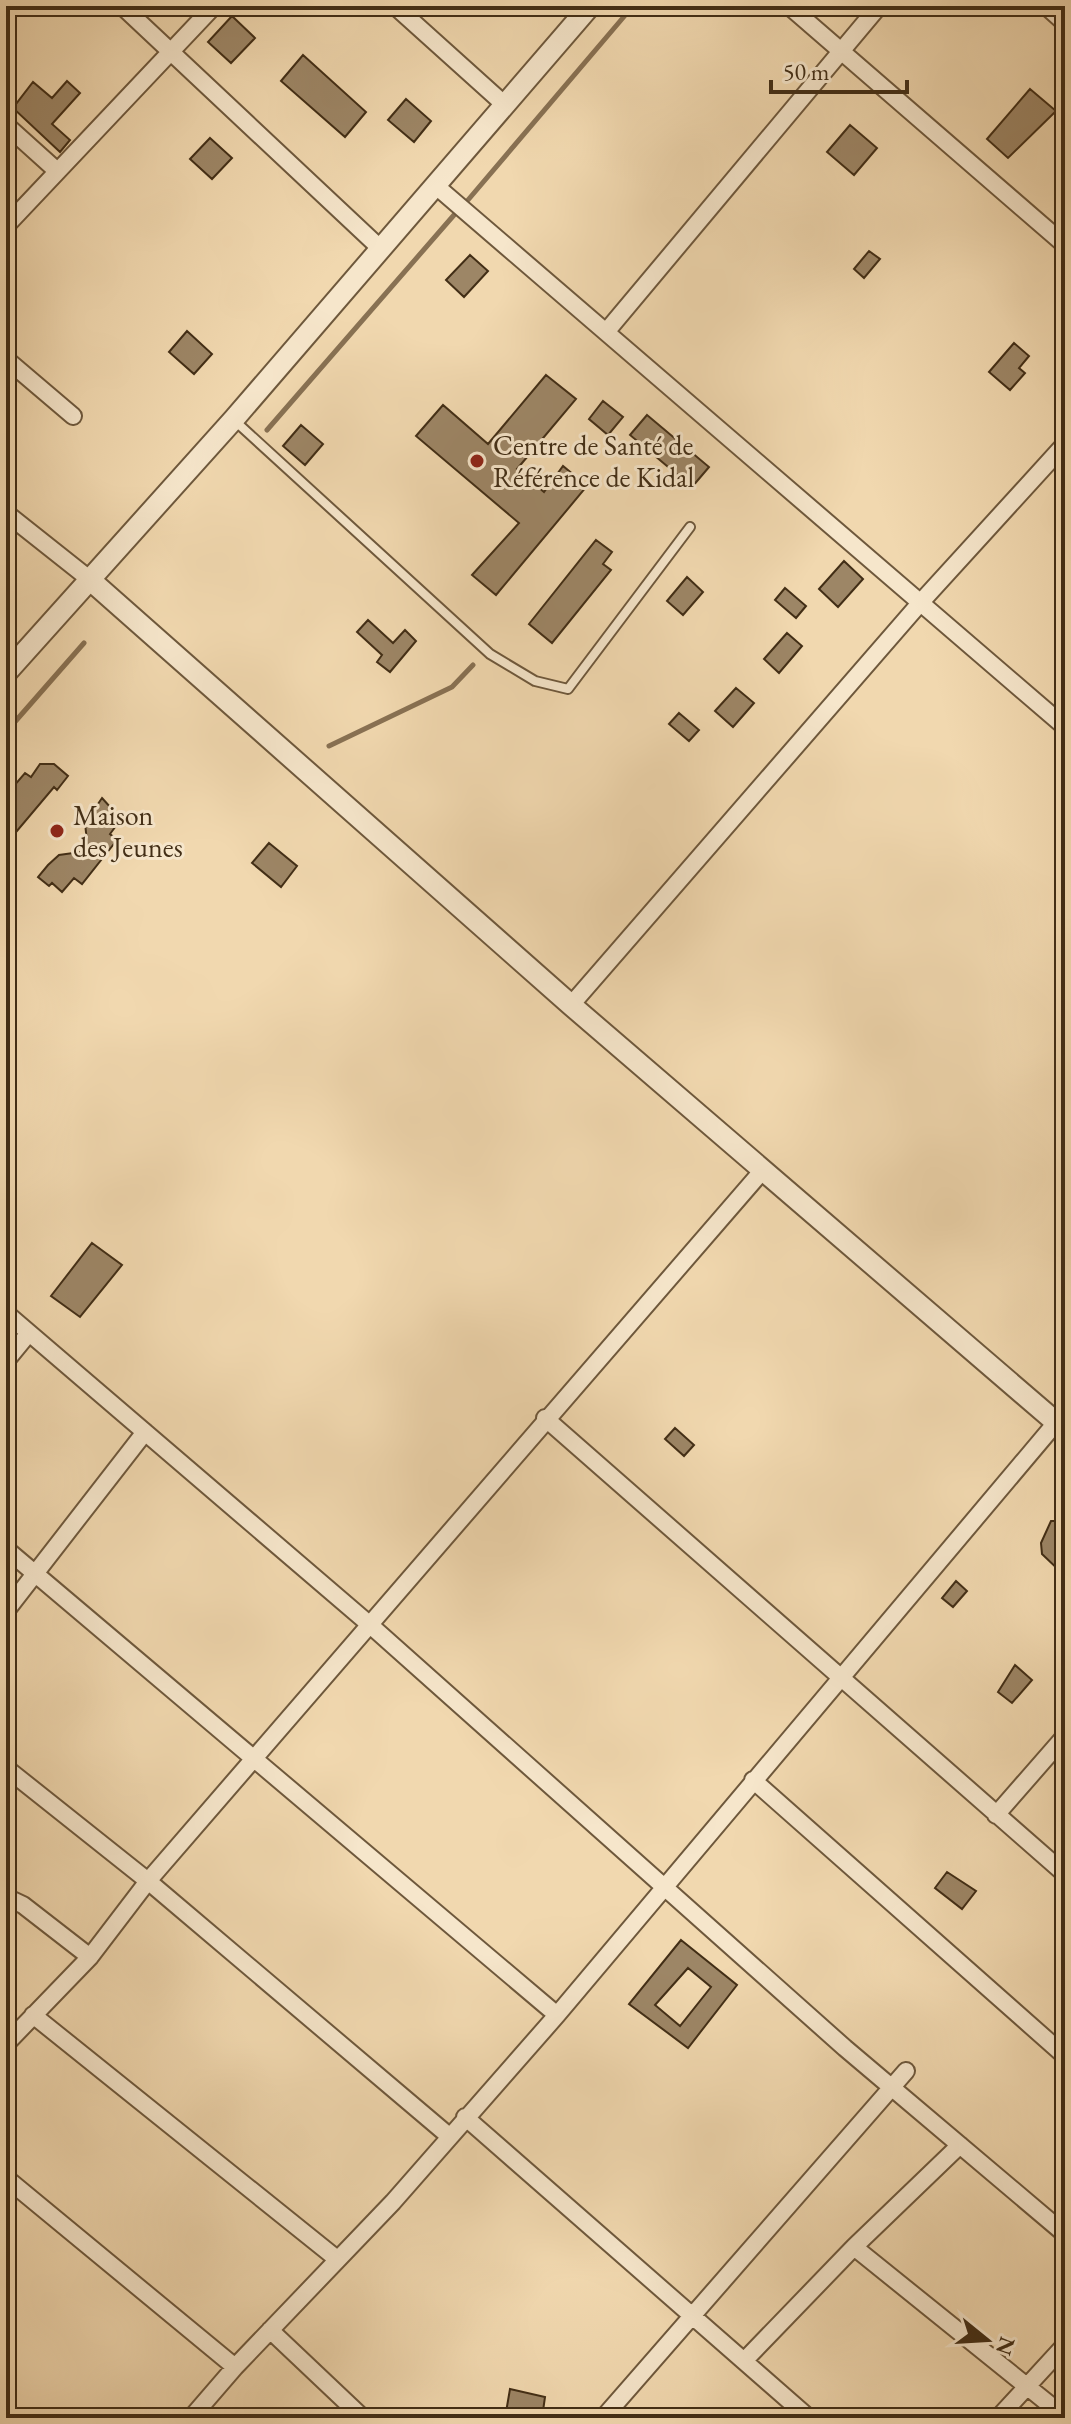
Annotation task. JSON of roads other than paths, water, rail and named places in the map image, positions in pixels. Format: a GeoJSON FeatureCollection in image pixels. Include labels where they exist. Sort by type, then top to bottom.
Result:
{"type":"FeatureCollection","features":[{"type":"Feature","properties":{"kind":"street"},"geometry":{"type":"LineString","coordinates":[[122,6],[381,249]]}},
{"type":"Feature","properties":{"kind":"street"},"geometry":{"type":"LineString","coordinates":[[6,226],[214,6]]}},
{"type":"Feature","properties":{"kind":"street"},"geometry":{"type":"LineString","coordinates":[[395,6],[505,105]]}},
{"type":"Feature","properties":{"kind":"street"},"geometry":{"type":"LineString","coordinates":[[6,673],[88,578],[234,419],[590,6]]}},
{"type":"Feature","properties":{"kind":"street"},"geometry":{"type":"LineString","coordinates":[[789,6],[1065,245]]}},
{"type":"Feature","properties":{"kind":"street"},"geometry":{"type":"LineString","coordinates":[[606,332],[879,6]]}},
{"type":"Feature","properties":{"kind":"street"},"geometry":{"type":"LineString","coordinates":[[1046,6],[1065,23]]}},
{"type":"Feature","properties":{"kind":"street"},"geometry":{"type":"LineString","coordinates":[[6,125],[56,170]]}},
{"type":"Feature","properties":{"kind":"street"},"geometry":{"type":"LineString","coordinates":[[436,186],[1065,727]]}},
{"type":"Feature","properties":{"kind":"street"},"geometry":{"type":"LineString","coordinates":[[6,359],[73,416]]}},
{"type":"Feature","properties":{"kind":"street"},"geometry":{"type":"LineString","coordinates":[[571,1005],[921,602],[1065,444]]}},
{"type":"Feature","properties":{"kind":"street"},"geometry":{"type":"LineString","coordinates":[[6,513],[88,578],[571,1005],[1062,1421],[753,1780],[557,2015],[393,2202],[235,2367],[191,2418]]}},
{"type":"Feature","properties":{"kind":"street"},"geometry":{"type":"LineString","coordinates":[[6,2044],[90,1957],[148,1881],[257,1759],[545,1418],[763,1170]]}},
{"type":"Feature","properties":{"kind":"street"},"geometry":{"type":"LineString","coordinates":[[6,1313],[369,1624],[892,2087],[1065,2234]]}},
{"type":"Feature","properties":{"kind":"street"},"geometry":{"type":"LineString","coordinates":[[6,1361],[29,1333]]}},
{"type":"Feature","properties":{"kind":"street"},"geometry":{"type":"LineString","coordinates":[[545,1418],[1065,1874]]}},
{"type":"Feature","properties":{"kind":"street"},"geometry":{"type":"LineString","coordinates":[[6,1611],[145,1432]]}},
{"type":"Feature","properties":{"kind":"street"},"geometry":{"type":"LineString","coordinates":[[6,1549],[557,2015]]}},
{"type":"Feature","properties":{"kind":"street"},"geometry":{"type":"LineString","coordinates":[[996,1815],[1065,1736]]}},
{"type":"Feature","properties":{"kind":"street"},"geometry":{"type":"LineString","coordinates":[[6,1768],[148,1881],[449,2136]]}},
{"type":"Feature","properties":{"kind":"street"},"geometry":{"type":"LineString","coordinates":[[753,1780],[1065,2056]]}},
{"type":"Feature","properties":{"kind":"street"},"geometry":{"type":"LineString","coordinates":[[6,1897],[23,1905],[90,1957]]}},
{"type":"Feature","properties":{"kind":"street"},"geometry":{"type":"LineString","coordinates":[[33,2015],[337,2259]]}},
{"type":"Feature","properties":{"kind":"street"},"geometry":{"type":"LineString","coordinates":[[603,2418],[906,2071]]}},
{"type":"Feature","properties":{"kind":"street"},"geometry":{"type":"LineString","coordinates":[[465,2117],[809,2418]]}},
{"type":"Feature","properties":{"kind":"street"},"geometry":{"type":"LineString","coordinates":[[744,2361],[854,2247],[960,2145]]}},
{"type":"Feature","properties":{"kind":"street"},"geometry":{"type":"LineString","coordinates":[[6,2178],[235,2367]]}},
{"type":"Feature","properties":{"kind":"street"},"geometry":{"type":"LineString","coordinates":[[854,2247],[1065,2417]]}},
{"type":"Feature","properties":{"kind":"street"},"geometry":{"type":"LineString","coordinates":[[270,2330],[363,2418]]}},
{"type":"Feature","properties":{"kind":"street"},"geometry":{"type":"LineString","coordinates":[[998,2418],[1065,2345]]}},
{"type":"Feature","properties":{"kind":"lane"},"geometry":{"type":"LineString","coordinates":[[234,419],[490,654],[535,681],[546,684],[568,689],[690,527]]}},
{"type":"Feature","properties":{"kind":"waterway"},"geometry":{"type":"LineString","coordinates":[[468,200],[633,6]]}},
{"type":"Feature","properties":{"kind":"waterway"},"geometry":{"type":"LineString","coordinates":[[267,430],[454,215]]}},
{"type":"Feature","properties":{"kind":"waterway"},"geometry":{"type":"LineString","coordinates":[[6,732],[84,643]]}},
{"type":"Feature","properties":{"kind":"waterway"},"geometry":{"type":"LineString","coordinates":[[329,746],[452,687],[473,665]]}},
{"type":"Feature","properties":{"kind":"place","name":"Centre de Santé de Référence de Kidal"},"geometry":{"type":"Point","coordinates":[477,461]}},
{"type":"Feature","properties":{"kind":"place","name":"Maison des Jeunes"},"geometry":{"type":"Point","coordinates":[57,831]}}]}
